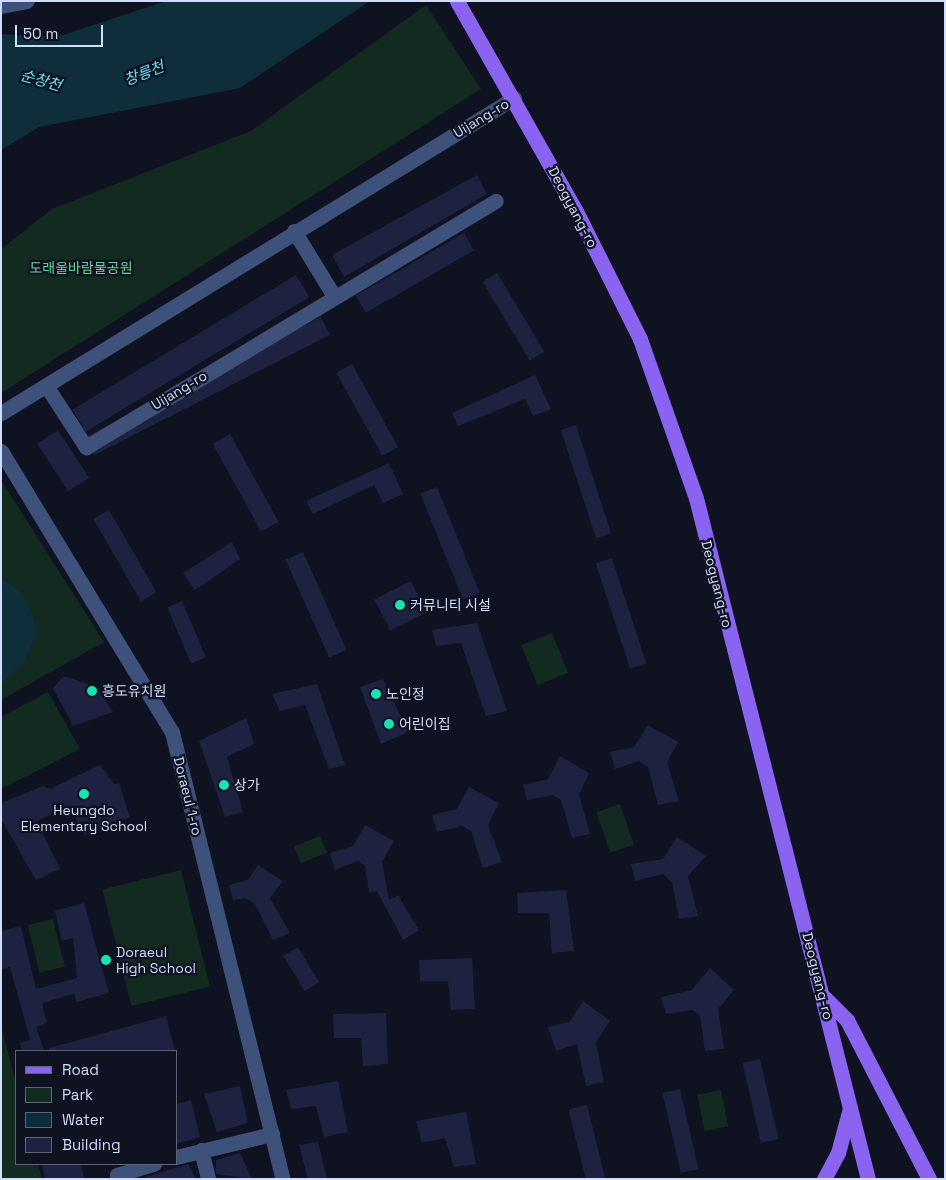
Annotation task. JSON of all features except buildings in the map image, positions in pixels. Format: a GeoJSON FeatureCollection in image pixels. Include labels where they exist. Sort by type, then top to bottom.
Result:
{"type":"FeatureCollection","features":[{"type":"Feature","properties":{"kind":"main road","name":"Deogyang-ro"},"geometry":{"type":"LineString","coordinates":[[457,1],[514,98],[640,338],[696,498],[868,1179]]}},
{"type":"Feature","properties":{"kind":"main road"},"geometry":{"type":"LineString","coordinates":[[823,996],[847,1020],[929,1179]]}},
{"type":"Feature","properties":{"kind":"main road"},"geometry":{"type":"LineString","coordinates":[[824,1179],[838,1153],[850,1106]]}},
{"type":"Feature","properties":{"kind":"street"},"geometry":{"type":"LineString","coordinates":[[1,6],[27,1]]}},
{"type":"Feature","properties":{"kind":"street","name":"Uijang-ro"},"geometry":{"type":"LineString","coordinates":[[1,413],[47,387],[294,231],[514,98]]}},
{"type":"Feature","properties":{"kind":"street","name":"Uijang-ro"},"geometry":{"type":"LineString","coordinates":[[47,387],[86,448],[334,296],[496,201]]}},
{"type":"Feature","properties":{"kind":"street"},"geometry":{"type":"LineString","coordinates":[[294,231],[334,296]]}},
{"type":"Feature","properties":{"kind":"street","name":"Doraeul 1-ro"},"geometry":{"type":"LineString","coordinates":[[1,451],[172,732],[283,1179]]}},
{"type":"Feature","properties":{"kind":"street"},"geometry":{"type":"LineString","coordinates":[[178,1156],[272,1134]]}},
{"type":"Feature","properties":{"kind":"street"},"geometry":{"type":"LineString","coordinates":[[201,1150],[208,1179]]}},
{"type":"Feature","properties":{"kind":"street"},"geometry":{"type":"LineString","coordinates":[[118,1179],[117,1175],[151,1165]]}},
{"type":"Feature","properties":{"kind":"green space","name":"도래울바람물공원"},"geometry":{"type":"Polygon","coordinates":[[[426,5],[481,89],[1,393],[1,249],[52,209],[251,131],[426,5]]]}},
{"type":"Feature","properties":{"kind":"green space"},"geometry":{"type":"Polygon","coordinates":[[[1,480],[104,642],[1,700],[1,480]]]}},
{"type":"Feature","properties":{"kind":"green space"},"geometry":{"type":"Polygon","coordinates":[[[552,633],[568,673],[538,685],[521,645],[552,633]]]}},
{"type":"Feature","properties":{"kind":"green space"},"geometry":{"type":"Polygon","coordinates":[[[48,692],[80,749],[1,789],[1,717],[48,692]]]}},
{"type":"Feature","properties":{"kind":"green space"},"geometry":{"type":"Polygon","coordinates":[[[620,804],[634,845],[610,853],[596,812],[620,804]]]}},
{"type":"Feature","properties":{"kind":"green space"},"geometry":{"type":"Polygon","coordinates":[[[320,836],[327,853],[301,863],[294,846],[320,836]]]}},
{"type":"Feature","properties":{"kind":"green space"},"geometry":{"type":"Polygon","coordinates":[[[181,870],[210,986],[131,1006],[102,890],[181,870]]]}},
{"type":"Feature","properties":{"kind":"green space"},"geometry":{"type":"Polygon","coordinates":[[[53,919],[65,967],[40,973],[28,925],[53,919]]]}},
{"type":"Feature","properties":{"kind":"green space"},"geometry":{"type":"Polygon","coordinates":[[[1,1026],[15,1078],[15,1165],[38,1165],[42,1179],[1,1179],[1,1026]]]}},
{"type":"Feature","properties":{"kind":"green space"},"geometry":{"type":"Polygon","coordinates":[[[721,1090],[728,1126],[705,1131],[697,1095],[721,1090]]]}},
{"type":"Feature","properties":{"kind":"water"},"geometry":{"type":"Polygon","coordinates":[[[166,1],[370,1],[240,88],[39,127],[1,150],[1,34],[57,37],[166,1]]]}},
{"type":"Feature","properties":{"kind":"water"},"geometry":{"type":"Polygon","coordinates":[[[1,578],[20,592],[30,608],[37,632],[25,661],[1,684],[1,578]]]}},
{"type":"Feature","properties":{"kind":"place","name":"커뮤니티 시설"},"geometry":{"type":"Point","coordinates":[400,605]}},
{"type":"Feature","properties":{"kind":"place","name":"흥도유치원"},"geometry":{"type":"Point","coordinates":[92,691]}},
{"type":"Feature","properties":{"kind":"place","name":"노인정"},"geometry":{"type":"Point","coordinates":[376,694]}},
{"type":"Feature","properties":{"kind":"place","name":"어린이집"},"geometry":{"type":"Point","coordinates":[389,724]}},
{"type":"Feature","properties":{"kind":"place","name":"상가"},"geometry":{"type":"Point","coordinates":[224,785]}},
{"type":"Feature","properties":{"kind":"place","name":"Heungdo Elementary School"},"geometry":{"type":"Point","coordinates":[84,794]}},
{"type":"Feature","properties":{"kind":"place","name":"Doraeul High School"},"geometry":{"type":"Point","coordinates":[106,960]}},
{"type":"Feature","properties":{"kind":"water label","name":"창릉천"},"geometry":{"type":"Point","coordinates":[144,73]}},
{"type":"Feature","properties":{"kind":"water label","name":"순창천"},"geometry":{"type":"Point","coordinates":[41,80]}}]}
